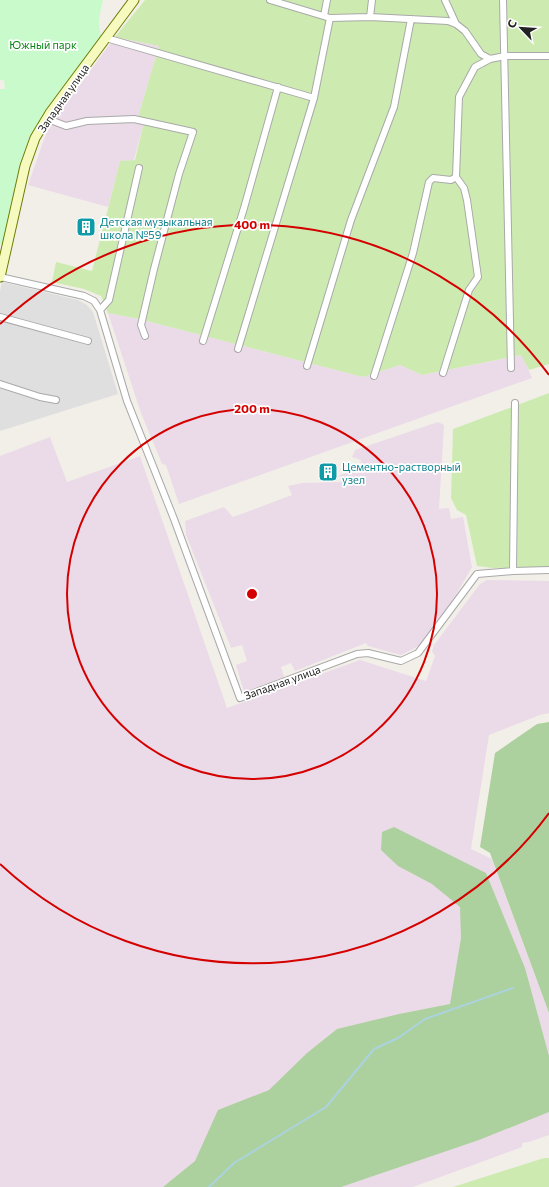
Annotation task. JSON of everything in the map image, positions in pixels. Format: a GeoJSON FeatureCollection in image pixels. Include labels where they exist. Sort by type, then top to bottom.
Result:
{"type":"FeatureCollection","features":[{"type":"Feature","properties":{"kind":"street","name":"Западная улица"},"geometry":{"type":"LineString","coordinates":[[0,277],[25,166],[35,138],[48,116],[134,0]]}},
{"type":"Feature","properties":{"kind":"street"},"geometry":{"type":"LineString","coordinates":[[270,0],[327,17],[370,16],[448,21],[456,24],[465,31],[481,54],[490,59]]}},
{"type":"Feature","properties":{"kind":"street"},"geometry":{"type":"LineString","coordinates":[[238,349],[314,98],[327,17],[327,0]]}},
{"type":"Feature","properties":{"kind":"street"},"geometry":{"type":"LineString","coordinates":[[370,16],[372,0]]}},
{"type":"Feature","properties":{"kind":"street"},"geometry":{"type":"LineString","coordinates":[[445,0],[456,24]]}},
{"type":"Feature","properties":{"kind":"street"},"geometry":{"type":"LineString","coordinates":[[504,0],[511,368]]}},
{"type":"Feature","properties":{"kind":"street"},"geometry":{"type":"LineString","coordinates":[[307,366],[351,220],[394,106],[411,19]]}},
{"type":"Feature","properties":{"kind":"street"},"geometry":{"type":"LineString","coordinates":[[106,38],[314,98]]}},
{"type":"Feature","properties":{"kind":"street"},"geometry":{"type":"LineString","coordinates":[[443,373],[469,290],[478,276],[467,200],[464,188],[456,177],[459,97],[475,68],[490,59],[505,56],[549,56]]}},
{"type":"Feature","properties":{"kind":"street"},"geometry":{"type":"LineString","coordinates":[[203,341],[244,208],[278,87]]}},
{"type":"Feature","properties":{"kind":"street"},"geometry":{"type":"LineString","coordinates":[[48,116],[53,121],[66,126],[87,121],[134,119],[194,132],[179,174],[154,269],[141,325],[145,336]]}},
{"type":"Feature","properties":{"kind":"street"},"geometry":{"type":"LineString","coordinates":[[0,277],[84,296],[94,301],[100,310],[108,300],[139,168]]}},
{"type":"Feature","properties":{"kind":"street"},"geometry":{"type":"LineString","coordinates":[[374,376],[413,253],[428,182],[433,178],[451,180],[456,177]]}},
{"type":"Feature","properties":{"kind":"street","name":"Западная улица"},"geometry":{"type":"LineString","coordinates":[[100,310],[127,401],[174,519],[240,698],[357,654],[368,653],[401,661],[418,653],[477,574],[549,570]]}},
{"type":"Feature","properties":{"kind":"street"},"geometry":{"type":"LineString","coordinates":[[0,317],[88,341]]}},
{"type":"Feature","properties":{"kind":"street"},"geometry":{"type":"LineString","coordinates":[[0,384],[40,397],[56,400]]}},
{"type":"Feature","properties":{"kind":"street"},"geometry":{"type":"LineString","coordinates":[[512,571],[515,403]]}},
{"type":"Feature","properties":{"kind":"shaded area"},"geometry":{"type":"Polygon","coordinates":[[[115,37],[159,46],[138,117],[145,118],[134,160],[120,161],[108,207],[28,185],[46,134],[54,120],[115,37]]]}},
{"type":"Feature","properties":{"kind":"shaded area"},"geometry":{"type":"Polygon","coordinates":[[[2,282],[78,300],[87,305],[93,312],[118,394],[0,431],[0,291],[2,282]]]}},
{"type":"Feature","properties":{"kind":"shaded area"},"geometry":{"type":"Polygon","coordinates":[[[108,313],[139,319],[363,377],[400,365],[422,375],[522,355],[532,378],[179,504],[166,465],[162,464],[141,413],[108,313]]]}},
{"type":"Feature","properties":{"kind":"shaded area"},"geometry":{"type":"Polygon","coordinates":[[[438,422],[444,425],[439,509],[449,508],[451,519],[463,517],[472,567],[453,600],[426,638],[417,647],[401,655],[368,646],[366,643],[295,671],[291,663],[281,667],[284,677],[244,692],[236,665],[247,661],[242,645],[231,648],[186,535],[185,521],[224,507],[233,517],[292,495],[288,486],[302,483],[341,482],[340,475],[360,469],[361,460],[352,457],[355,450],[438,422]]]}},
{"type":"Feature","properties":{"kind":"shaded area"},"geometry":{"type":"Polygon","coordinates":[[[50,437],[67,482],[140,456],[227,708],[360,660],[426,681],[435,656],[432,651],[434,645],[480,584],[487,580],[549,581],[549,713],[540,715],[489,735],[471,849],[492,859],[549,1013],[549,1135],[522,1143],[522,1147],[413,1187],[0,1187],[0,456],[50,437]]]}},
{"type":"Feature","properties":{"kind":"green space","name":"Южный парк"},"geometry":{"type":"Polygon","coordinates":[[[0,0],[103,0],[99,25],[103,39],[48,108],[27,146],[18,174],[3,245],[0,244],[0,89],[5,89],[4,80],[0,80],[0,0]]]}},
{"type":"Feature","properties":{"kind":"green space"},"geometry":{"type":"Polygon","coordinates":[[[145,0],[549,0],[549,364],[529,370],[521,355],[422,375],[400,365],[363,377],[139,319],[108,313],[101,296],[84,289],[52,282],[56,262],[92,271],[120,161],[135,160],[145,118],[138,117],[159,46],[115,37],[145,0]]]}},
{"type":"Feature","properties":{"kind":"green space"},"geometry":{"type":"Polygon","coordinates":[[[549,393],[549,567],[493,568],[477,566],[466,515],[457,510],[451,498],[453,429],[549,393]]]}},
{"type":"Feature","properties":{"kind":"green space"},"geometry":{"type":"Polygon","coordinates":[[[549,722],[549,1013],[490,853],[480,847],[495,753],[537,724],[549,722]]]}},
{"type":"Feature","properties":{"kind":"green space"},"geometry":{"type":"Polygon","coordinates":[[[394,827],[486,873],[525,968],[549,1056],[549,1112],[479,1140],[341,1187],[163,1187],[195,1161],[218,1110],[269,1090],[307,1053],[337,1029],[399,1014],[450,1004],[461,938],[460,907],[432,884],[398,866],[381,850],[382,832],[394,827]]]}},
{"type":"Feature","properties":{"kind":"green space"},"geometry":{"type":"Polygon","coordinates":[[[544,1158],[549,1158],[549,1187],[453,1187],[544,1158]]]}},
{"type":"Feature","properties":{"kind":"waterway"},"geometry":{"type":"LineString","coordinates":[[209,1187],[234,1163],[326,1107],[374,1049],[398,1038],[425,1019],[513,988]]}},
{"type":"Feature","properties":{"kind":"place","name":"Детская музыкальная школа №59"},"geometry":{"type":"Point","coordinates":[86,227]}},
{"type":"Feature","properties":{"kind":"place","name":"Цементно-растворный узел"},"geometry":{"type":"Point","coordinates":[328,472]}}]}
